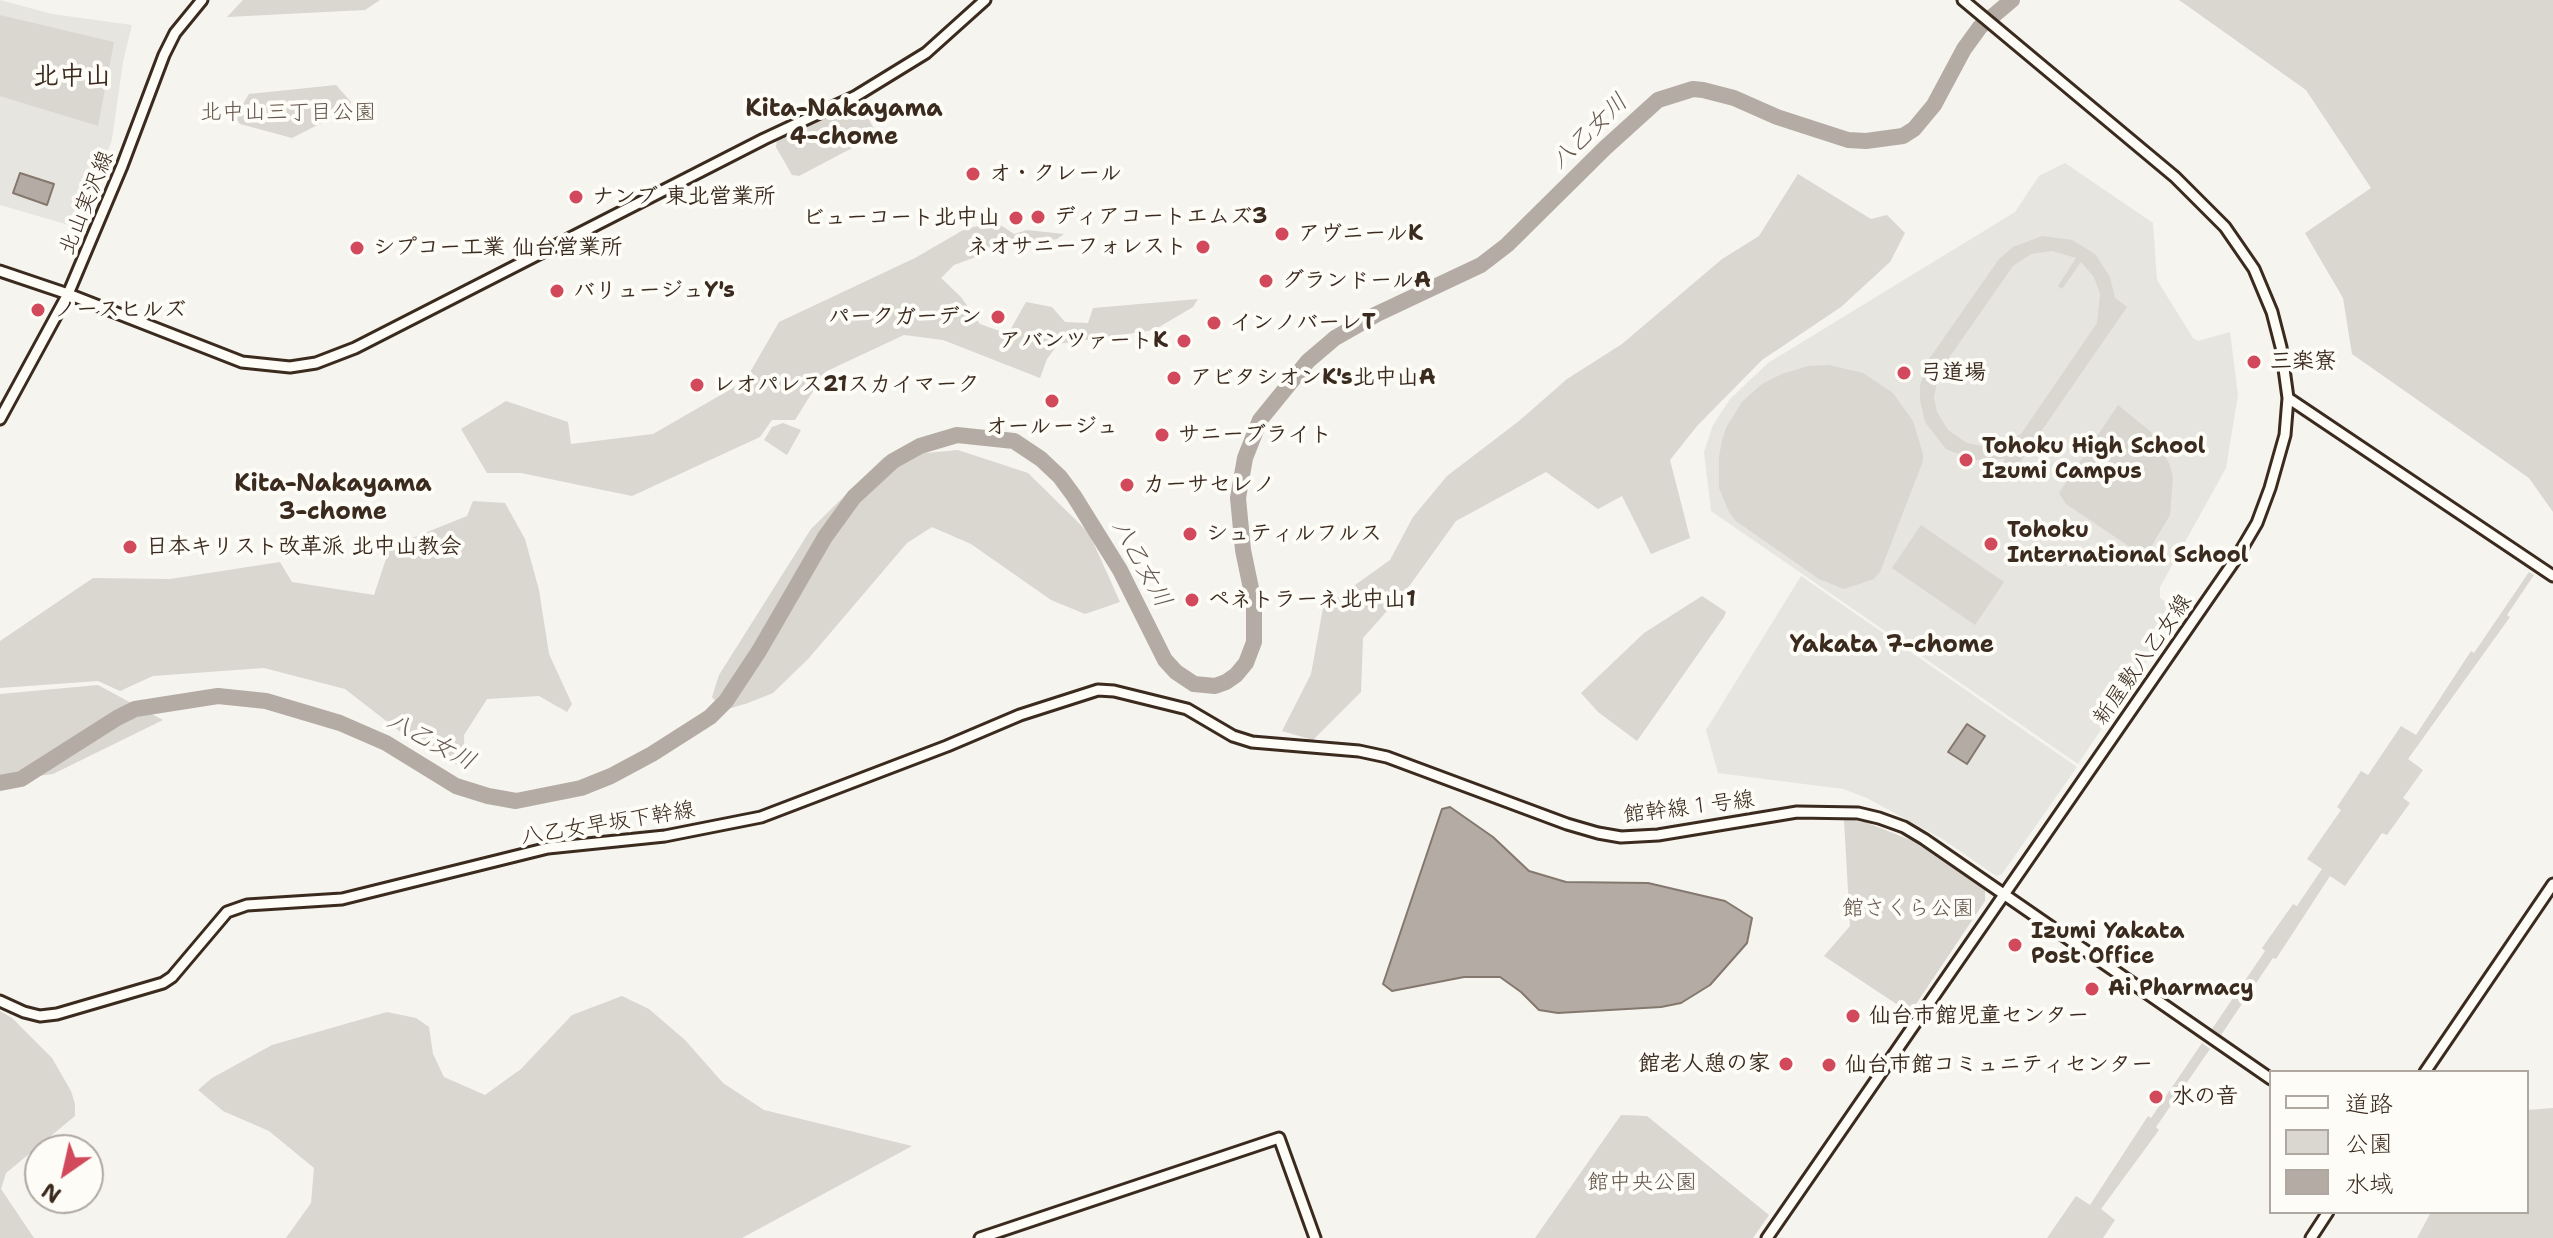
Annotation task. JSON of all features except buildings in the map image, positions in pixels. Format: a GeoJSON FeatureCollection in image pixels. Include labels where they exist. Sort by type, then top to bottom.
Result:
{"type":"FeatureCollection","features":[{"type":"Feature","properties":{"kind":"street","name":"北山実沢線"},"geometry":{"type":"LineString","coordinates":[[0,419],[68,294],[164,55],[175,33],[202,0]]}},
{"type":"Feature","properties":{"kind":"street"},"geometry":{"type":"LineString","coordinates":[[0,271],[68,294],[242,362],[290,367],[316,363],[355,348],[764,139],[856,96],[926,53],[985,0]]}},
{"type":"Feature","properties":{"kind":"street","name":"新屋敷八乙女線"},"geometry":{"type":"LineString","coordinates":[[1767,1238],[2249,538],[2270,488],[2285,435],[2288,398],[2281,347],[2272,312],[2254,269],[2225,227],[2175,177],[1963,0]]}},
{"type":"Feature","properties":{"kind":"street"},"geometry":{"type":"LineString","coordinates":[[2288,398],[2553,576]]}},
{"type":"Feature","properties":{"kind":"street","name":"八乙女早坂下幹線"},"geometry":{"type":"LineString","coordinates":[[0,1001],[40,1016],[57,1014],[163,983],[172,977],[227,912],[247,905],[342,899],[548,848],[665,836],[761,817],[1020,715],[1098,690],[1187,709],[1233,736]]}},
{"type":"Feature","properties":{"kind":"street","name":"館幹線１号線"},"geometry":{"type":"LineString","coordinates":[[1233,736],[1272,745],[1359,751],[1387,757],[1567,824],[1621,837],[1658,835],[1797,812],[1858,813],[1904,827],[2269,1078]]}},
{"type":"Feature","properties":{"kind":"street"},"geometry":{"type":"LineString","coordinates":[[2426,1070],[2553,884]]}},
{"type":"Feature","properties":{"kind":"street"},"geometry":{"type":"LineString","coordinates":[[980,1238],[1279,1138],[1315,1238]]}},
{"type":"Feature","properties":{"kind":"street"},"geometry":{"type":"LineString","coordinates":[[2311,1238],[2327,1214]]}},
{"type":"Feature","properties":{"kind":"shaded area"},"geometry":{"type":"Polygon","coordinates":[[[0,0],[52,14],[132,25],[123,62],[112,139],[85,225],[79,228],[0,205],[0,0]]]}},
{"type":"Feature","properties":{"kind":"shaded area","name":"Tohoku High School Izumi Campus"},"geometry":{"type":"Polygon","coordinates":[[[2065,163],[2153,223],[2157,280],[2193,338],[2198,341],[2230,332],[2238,395],[2226,468],[2160,587],[2160,598],[2180,612],[2078,764],[1711,511],[1704,452],[1713,425],[1730,399],[1768,363],[2015,212],[2039,176],[2065,163]]]}},
{"type":"Feature","properties":{"kind":"shaded area"},"geometry":{"type":"Polygon","coordinates":[[[1801,576],[2077,767],[2002,874],[1996,876],[1944,840],[1867,798],[1843,789],[1718,773],[1706,730],[1801,576]]]}},
{"type":"Feature","properties":{"kind":"green space"},"geometry":{"type":"Polygon","coordinates":[[[243,0],[380,0],[365,10],[227,17],[243,0]]]}},
{"type":"Feature","properties":{"kind":"green space"},"geometry":{"type":"Polygon","coordinates":[[[2179,0],[2553,0],[2553,512],[2529,478],[2352,354],[2343,298],[2305,233],[2371,188],[2306,90],[2179,0]]]}},
{"type":"Feature","properties":{"kind":"green space"},"geometry":{"type":"Polygon","coordinates":[[[0,15],[114,42],[98,126],[0,96],[0,15]]]}},
{"type":"Feature","properties":{"kind":"green space","name":"北中山三丁目公園"},"geometry":{"type":"Polygon","coordinates":[[[336,85],[351,102],[349,109],[292,138],[240,124],[235,117],[249,94],[336,85]]]}},
{"type":"Feature","properties":{"kind":"green space"},"geometry":{"type":"Polygon","coordinates":[[[859,100],[877,135],[799,176],[792,175],[776,147],[777,140],[859,100]]]}},
{"type":"Feature","properties":{"kind":"green space"},"geometry":{"type":"Polygon","coordinates":[[[1798,174],[1871,219],[1887,215],[1905,233],[1890,262],[1841,307],[1762,360],[1697,426],[1670,460],[1690,538],[1651,554],[1622,496],[1598,509],[1546,472],[1456,521],[1410,585],[1363,638],[1361,692],[1313,740],[1282,731],[1311,674],[1323,608],[1390,560],[1413,517],[1447,476],[1519,421],[1567,379],[1622,344],[1722,259],[1759,236],[1798,174]]]}},
{"type":"Feature","properties":{"kind":"green space"},"geometry":{"type":"Polygon","coordinates":[[[996,222],[1014,234],[1027,230],[1064,234],[1045,241],[994,243],[979,256],[954,265],[941,278],[961,297],[980,324],[1008,334],[1026,302],[1052,307],[1065,322],[1088,323],[1093,308],[1198,299],[1193,307],[1154,330],[1058,344],[1047,359],[1040,378],[943,340],[904,335],[825,372],[795,420],[772,420],[760,437],[632,496],[521,473],[487,473],[461,429],[506,401],[568,422],[571,444],[653,434],[745,381],[779,322],[915,258],[965,229],[996,222]]]}},
{"type":"Feature","properties":{"kind":"green space"},"geometry":{"type":"Polygon","coordinates":[[[2042,236],[2072,240],[2095,254],[2110,277],[2115,298],[2127,307],[2013,472],[2002,464],[2005,459],[1974,460],[1946,449],[1925,422],[1920,386],[1927,362],[1999,259],[2013,247],[2042,236]],[[2052,251],[2031,254],[2013,266],[1939,372],[1934,397],[1937,412],[1948,430],[1967,443],[1997,445],[2021,434],[2097,323],[2100,294],[2094,277],[2081,262],[2062,289],[2058,286],[2076,258],[2052,251]]]}},
{"type":"Feature","properties":{"kind":"green space"},"geometry":{"type":"Polygon","coordinates":[[[1829,365],[1863,373],[1893,393],[1913,421],[1923,454],[1880,572],[1874,579],[1844,589],[1819,579],[1736,521],[1719,488],[1722,440],[1742,402],[1762,384],[1782,374],[1808,366],[1829,365]]]}},
{"type":"Feature","properties":{"kind":"green space"},"geometry":{"type":"Polygon","coordinates":[[[2118,405],[2151,432],[2169,463],[2173,477],[2170,515],[2145,557],[2066,504],[2059,493],[2118,405]]]}},
{"type":"Feature","properties":{"kind":"green space"},"geometry":{"type":"Polygon","coordinates":[[[783,423],[801,430],[787,455],[764,440],[772,427],[783,423]]]}},
{"type":"Feature","properties":{"kind":"green space"},"geometry":{"type":"Polygon","coordinates":[[[958,450],[1028,473],[1089,533],[1120,602],[1085,614],[1051,600],[971,544],[932,527],[907,543],[809,658],[773,693],[728,709],[721,707],[712,697],[719,675],[811,529],[884,457],[958,450]]]}},
{"type":"Feature","properties":{"kind":"green space"},"geometry":{"type":"Polygon","coordinates":[[[473,501],[505,503],[525,539],[539,590],[549,654],[572,704],[567,712],[539,696],[487,699],[464,735],[465,769],[416,744],[345,689],[264,668],[153,676],[120,691],[98,681],[0,688],[0,641],[93,578],[170,579],[280,562],[292,582],[374,595],[390,547],[467,516],[473,501]]]}},
{"type":"Feature","properties":{"kind":"green space"},"geometry":{"type":"Polygon","coordinates":[[[1921,525],[2004,582],[1975,625],[1892,568],[1921,525]]]}},
{"type":"Feature","properties":{"kind":"green space"},"geometry":{"type":"Polygon","coordinates":[[[2529,572],[2534,575],[2507,615],[2510,617],[2408,759],[2423,770],[2403,798],[2410,803],[2387,835],[2382,833],[2345,886],[2330,876],[2221,1035],[2212,1029],[2265,951],[2262,948],[2293,904],[2297,906],[2322,869],[2307,859],[2341,810],[2337,807],[2361,771],[2368,775],[2401,726],[2416,735],[2471,651],[2474,653],[2529,572]]]}},
{"type":"Feature","properties":{"kind":"green space"},"geometry":{"type":"Polygon","coordinates":[[[1702,596],[1726,612],[1724,617],[1637,741],[1598,712],[1581,693],[1644,633],[1702,596]]]}},
{"type":"Feature","properties":{"kind":"green space"},"geometry":{"type":"Polygon","coordinates":[[[98,685],[163,720],[53,774],[0,781],[0,694],[98,685]]]}},
{"type":"Feature","properties":{"kind":"green space","name":"館さくら公園"},"geometry":{"type":"Polygon","coordinates":[[[1844,820],[1865,822],[1913,841],[1985,890],[1985,901],[1910,1013],[1824,956],[1850,926],[1844,820]]]}},
{"type":"Feature","properties":{"kind":"green space"},"geometry":{"type":"Polygon","coordinates":[[[622,996],[649,1009],[685,1040],[723,1083],[764,1110],[912,1146],[742,1238],[286,1238],[311,1203],[314,1168],[269,1131],[223,1111],[198,1090],[212,1078],[272,1045],[387,1012],[416,1018],[429,1027],[433,1054],[444,1077],[485,1095],[521,1069],[572,1015],[622,996]]]}},
{"type":"Feature","properties":{"kind":"green space"},"geometry":{"type":"Polygon","coordinates":[[[0,1011],[12,1018],[52,1058],[71,1091],[75,1116],[53,1134],[24,1134],[24,1158],[6,1173],[1,1189],[34,1238],[0,1238],[0,1011]]]}},
{"type":"Feature","properties":{"kind":"green space"},"geometry":{"type":"Polygon","coordinates":[[[2202,1043],[2210,1049],[2156,1127],[2159,1130],[2101,1209],[2115,1220],[2103,1238],[2047,1238],[2076,1196],[2090,1205],[2148,1116],[2151,1118],[2202,1043]]]}},
{"type":"Feature","properties":{"kind":"green space"},"geometry":{"type":"Polygon","coordinates":[[[2553,1108],[2553,1238],[2417,1238],[2430,1214],[2529,1214],[2529,1110],[2553,1108]]]}},
{"type":"Feature","properties":{"kind":"green space","name":"館中央公園"},"geometry":{"type":"Polygon","coordinates":[[[1621,1115],[1647,1116],[1769,1215],[1753,1238],[1535,1238],[1621,1115]]]}},
{"type":"Feature","properties":{"kind":"water"},"geometry":{"type":"Polygon","coordinates":[[[20,173],[54,184],[47,205],[13,193],[20,173]]]}},
{"type":"Feature","properties":{"kind":"water"},"geometry":{"type":"Polygon","coordinates":[[[1967,724],[1985,736],[1967,764],[1948,752],[1967,724]]]}},
{"type":"Feature","properties":{"kind":"water"},"geometry":{"type":"Polygon","coordinates":[[[1450,807],[1493,837],[1529,871],[1566,882],[1648,883],[1725,901],[1752,918],[1747,943],[1710,985],[1681,1003],[1661,1007],[1558,1013],[1539,1010],[1500,977],[1464,977],[1392,991],[1383,984],[1442,809],[1450,807]]]}},
{"type":"Feature","properties":{"kind":"waterway","name":"八乙女川"},"geometry":{"type":"LineString","coordinates":[[0,783],[21,779],[135,709],[218,696],[266,701],[340,723],[386,743],[456,786],[488,796],[516,801],[581,788],[652,754],[710,717],[726,701],[759,651],[825,537],[854,497],[893,461],[920,446],[957,435],[1014,441],[1041,459],[1074,496],[1120,570],[1165,660],[1194,684],[1215,686],[1226,682],[1246,663],[1254,642],[1254,603],[1243,550],[1238,498],[1245,458],[1260,420],[1308,361],[1335,338],[1377,314],[1481,265],[1507,245],[1658,100],[1693,89],[1703,90],[1734,98],[1777,117],[1848,140],[1903,136],[1914,129],[1934,105],[1964,49],[1980,27],[2012,0]]}},
{"type":"Feature","properties":{"kind":"place","name":"オ・クレール"},"geometry":{"type":"Point","coordinates":[973,174]}},
{"type":"Feature","properties":{"kind":"place","name":"ナンブ 東北営業所"},"geometry":{"type":"Point","coordinates":[576,197]}},
{"type":"Feature","properties":{"kind":"place","name":"ディアコートエムズ3"},"geometry":{"type":"Point","coordinates":[1038,217]}},
{"type":"Feature","properties":{"kind":"place","name":"ビューコート北中山"},"geometry":{"type":"Point","coordinates":[1016,218]}},
{"type":"Feature","properties":{"kind":"place","name":"アヴニールK"},"geometry":{"type":"Point","coordinates":[1282,234]}},
{"type":"Feature","properties":{"kind":"place","name":"ネオサニーフォレスト"},"geometry":{"type":"Point","coordinates":[1203,247]}},
{"type":"Feature","properties":{"kind":"place","name":"シプコー工業 仙台営業所"},"geometry":{"type":"Point","coordinates":[357,248]}},
{"type":"Feature","properties":{"kind":"place","name":"グランドールA"},"geometry":{"type":"Point","coordinates":[1266,281]}},
{"type":"Feature","properties":{"kind":"place","name":"バリュージュY's"},"geometry":{"type":"Point","coordinates":[557,291]}},
{"type":"Feature","properties":{"kind":"place","name":"ノースヒルズ"},"geometry":{"type":"Point","coordinates":[38,310]}},
{"type":"Feature","properties":{"kind":"place","name":"パークガーデン"},"geometry":{"type":"Point","coordinates":[998,317]}},
{"type":"Feature","properties":{"kind":"place","name":"インノバーレT"},"geometry":{"type":"Point","coordinates":[1214,323]}},
{"type":"Feature","properties":{"kind":"place","name":"アバンツァートK"},"geometry":{"type":"Point","coordinates":[1184,341]}},
{"type":"Feature","properties":{"kind":"place","name":"三楽寮"},"geometry":{"type":"Point","coordinates":[2254,362]}},
{"type":"Feature","properties":{"kind":"place","name":"弓道場"},"geometry":{"type":"Point","coordinates":[1904,373]}},
{"type":"Feature","properties":{"kind":"place","name":"アビタシオンK's北中山A"},"geometry":{"type":"Point","coordinates":[1174,378]}},
{"type":"Feature","properties":{"kind":"place","name":"レオパレス21スカイマーク"},"geometry":{"type":"Point","coordinates":[697,385]}},
{"type":"Feature","properties":{"kind":"place","name":"オールージュ"},"geometry":{"type":"Point","coordinates":[1052,401]}},
{"type":"Feature","properties":{"kind":"place","name":"サニーブライト"},"geometry":{"type":"Point","coordinates":[1162,435]}},
{"type":"Feature","properties":{"kind":"place","name":"Tohoku High School Izumi Campus"},"geometry":{"type":"Point","coordinates":[1966,460]}},
{"type":"Feature","properties":{"kind":"place","name":"カーサセレノ"},"geometry":{"type":"Point","coordinates":[1127,485]}},
{"type":"Feature","properties":{"kind":"place","name":"シュティルフルス"},"geometry":{"type":"Point","coordinates":[1190,534]}},
{"type":"Feature","properties":{"kind":"place","name":"Tohoku International School"},"geometry":{"type":"Point","coordinates":[1991,544]}},
{"type":"Feature","properties":{"kind":"place","name":"日本キリスト改革派 北中山教会"},"geometry":{"type":"Point","coordinates":[130,547]}},
{"type":"Feature","properties":{"kind":"place","name":"ペネトラーネ北中山1"},"geometry":{"type":"Point","coordinates":[1192,600]}},
{"type":"Feature","properties":{"kind":"place","name":"Izumi Yakata Post Office"},"geometry":{"type":"Point","coordinates":[2015,945]}},
{"type":"Feature","properties":{"kind":"place","name":"Ai Pharmacy"},"geometry":{"type":"Point","coordinates":[2092,989]}},
{"type":"Feature","properties":{"kind":"place","name":"仙台市館児童センター"},"geometry":{"type":"Point","coordinates":[1853,1016]}},
{"type":"Feature","properties":{"kind":"place","name":"館老人憩の家"},"geometry":{"type":"Point","coordinates":[1786,1064]}},
{"type":"Feature","properties":{"kind":"place","name":"仙台市館コミュニティセンター"},"geometry":{"type":"Point","coordinates":[1829,1065]}},
{"type":"Feature","properties":{"kind":"place","name":"水の音"},"geometry":{"type":"Point","coordinates":[2156,1097]}},
{"type":"Feature","properties":{"kind":"district","name":"北中山"},"geometry":{"type":"Point","coordinates":[72,77]}},
{"type":"Feature","properties":{"kind":"district","name":"Kita-Nakayama 4-chome"},"geometry":{"type":"Point","coordinates":[844,124]}},
{"type":"Feature","properties":{"kind":"district","name":"Kita-Nakayama 3-chome"},"geometry":{"type":"Point","coordinates":[333,499]}},
{"type":"Feature","properties":{"kind":"district","name":"Yakata 7-chome"},"geometry":{"type":"Point","coordinates":[1892,646]}}]}
